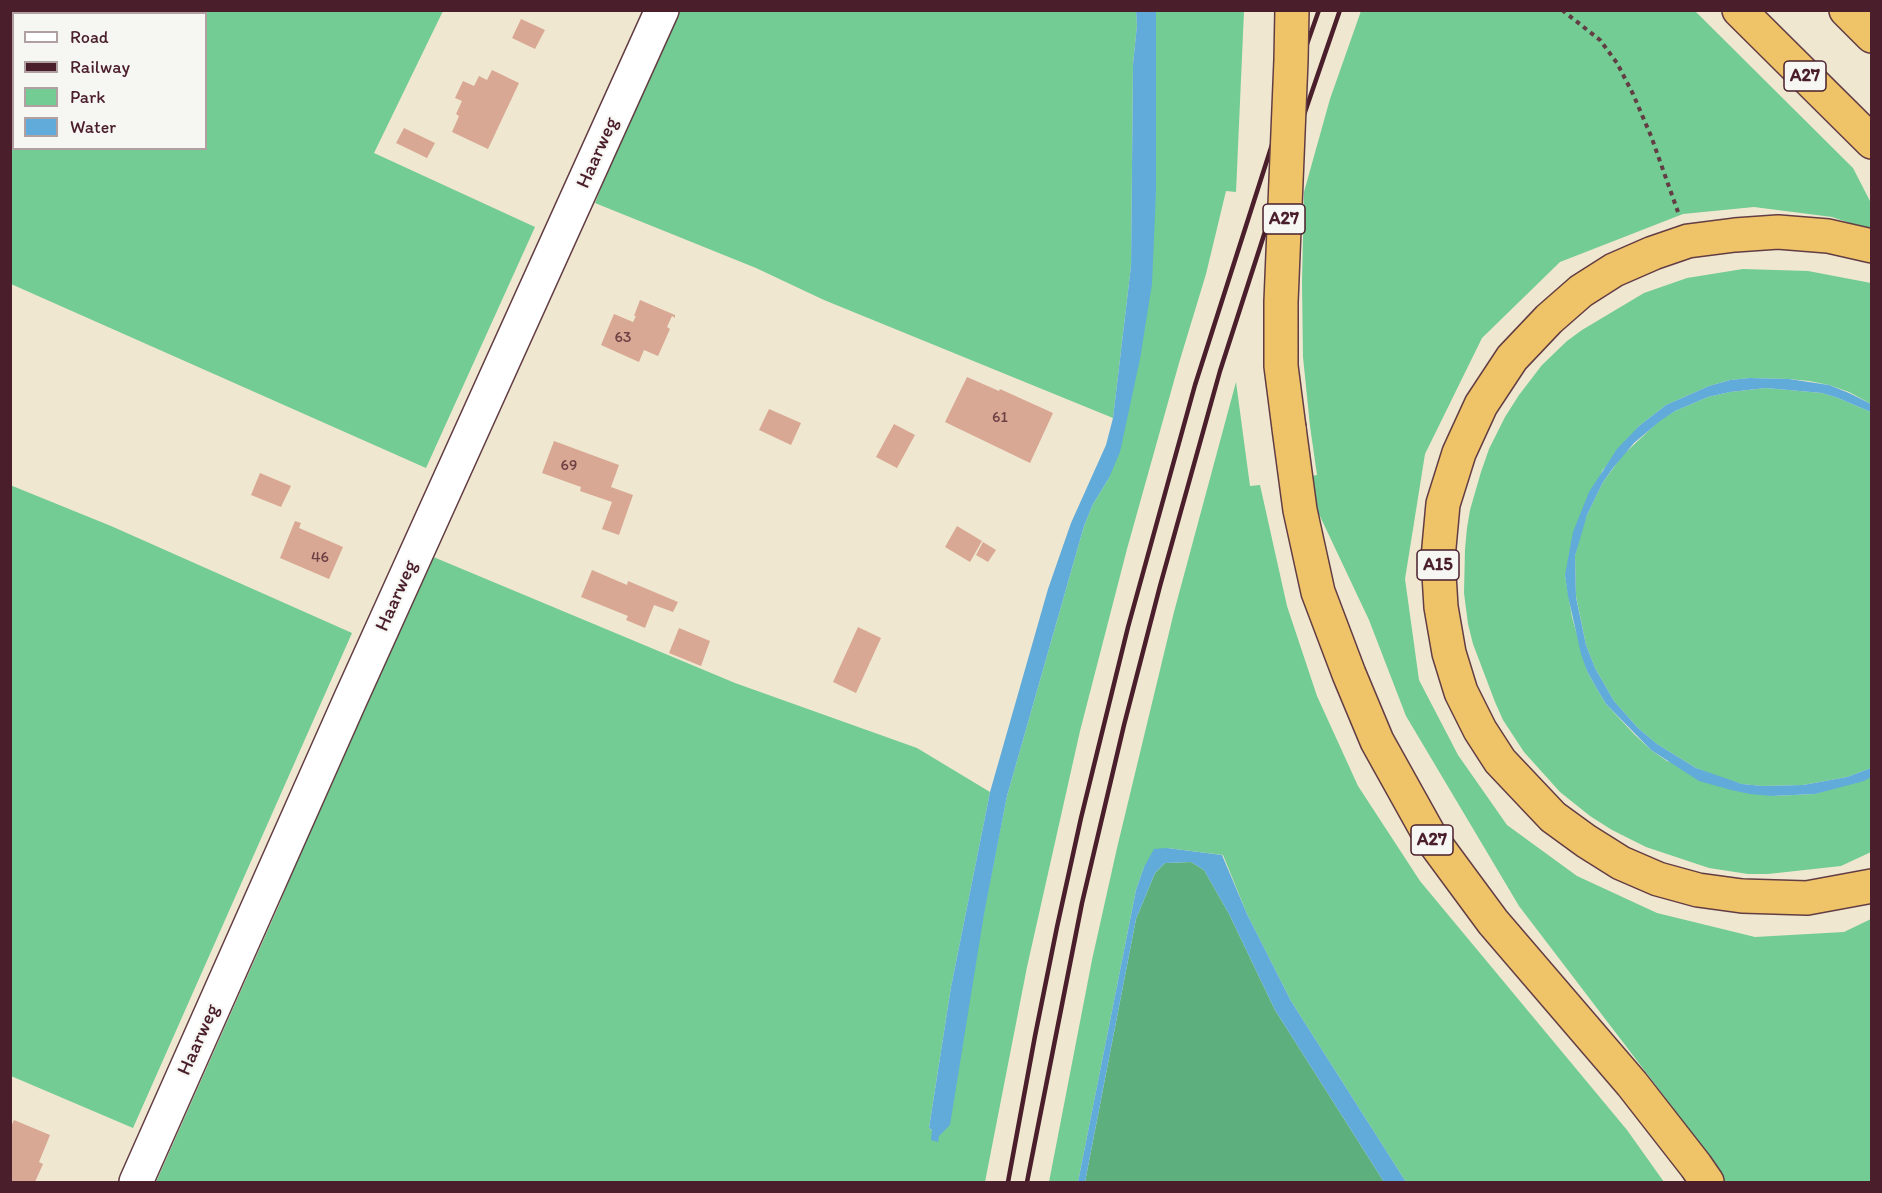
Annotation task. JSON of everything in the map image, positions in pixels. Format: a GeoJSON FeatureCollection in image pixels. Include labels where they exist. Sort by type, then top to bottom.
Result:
{"type":"FeatureCollection","features":[{"type":"Feature","properties":{"kind":"highway","name":"A27"},"geometry":{"type":"LineString","coordinates":[[1292,10],[1281,302],[1281,366],[1300,510],[1318,592],[1348,674],[1377,741],[1431,838],[1492,922],[1632,1084],[1707,1182]]}},
{"type":"Feature","properties":{"kind":"highway","name":"A27"},"geometry":{"type":"LineString","coordinates":[[1739,10],[1872,142]]}},
{"type":"Feature","properties":{"kind":"highway"},"geometry":{"type":"LineString","coordinates":[[1846,10],[1872,36]]}},
{"type":"Feature","properties":{"kind":"highway","name":"A15"},"geometry":{"type":"LineString","coordinates":[[1872,246],[1828,236],[1778,232],[1735,234],[1688,241],[1614,270],[1581,291],[1549,319],[1512,358],[1481,405],[1459,453],[1443,504],[1438,558],[1441,607],[1449,653],[1461,692],[1480,730],[1500,761],[1525,789],[1553,816],[1586,841],[1622,863],[1658,879],[1698,890],[1742,896],[1807,898],[1872,886]]}},
{"type":"Feature","properties":{"kind":"street","name":"Haarweg"},"geometry":{"type":"LineString","coordinates":[[136,1182],[350,699],[662,10]]}},
{"type":"Feature","properties":{"kind":"path"},"geometry":{"type":"LineString","coordinates":[[1562,10],[1600,40],[1617,63],[1651,136],[1688,241]]}},
{"type":"Feature","properties":{"kind":"green space"},"geometry":{"type":"Polygon","coordinates":[[[11,10],[443,11],[374,153],[535,227],[426,468],[11,284],[11,10]]]}},
{"type":"Feature","properties":{"kind":"green space"},"geometry":{"type":"Polygon","coordinates":[[[676,11],[1136,11],[1133,64],[1131,266],[1113,418],[824,300],[756,268],[595,203],[641,89],[676,11]]]}},
{"type":"Feature","properties":{"kind":"green space"},"geometry":{"type":"Polygon","coordinates":[[[1156,11],[1244,11],[1236,192],[1226,191],[1206,274],[1127,549],[1080,731],[1027,967],[985,1182],[156,1182],[431,556],[735,683],[917,748],[990,792],[951,987],[929,1128],[939,1136],[1007,796],[1084,526],[1093,504],[1109,478],[1156,191],[1156,11]]]}},
{"type":"Feature","properties":{"kind":"green space"},"geometry":{"type":"Polygon","coordinates":[[[1361,11],[1695,11],[1853,168],[1871,203],[1871,230],[1832,217],[1754,207],[1683,214],[1560,262],[1482,338],[1425,454],[1405,579],[1419,680],[1458,755],[1507,825],[1577,876],[1657,913],[1755,937],[1844,932],[1871,919],[1871,1182],[1723,1182],[1693,1134],[1519,906],[1406,716],[1369,620],[1302,478],[1317,475],[1303,357],[1304,192],[1330,99],[1361,11]]]}},
{"type":"Feature","properties":{"kind":"green space"},"geometry":{"type":"Polygon","coordinates":[[[1743,269],[1808,271],[1871,283],[1871,404],[1849,392],[1829,385],[1789,379],[1750,378],[1730,380],[1709,386],[1666,405],[1639,426],[1602,471],[1565,575],[1572,617],[1587,671],[1606,704],[1651,750],[1667,761],[1772,796],[1815,794],[1871,777],[1871,852],[1841,866],[1768,874],[1748,874],[1709,868],[1646,847],[1590,816],[1560,792],[1524,752],[1503,720],[1473,644],[1464,593],[1467,528],[1481,472],[1489,449],[1505,417],[1542,365],[1582,330],[1644,293],[1687,278],[1743,269]]]}},
{"type":"Feature","properties":{"kind":"green space"},"geometry":{"type":"Polygon","coordinates":[[[1236,382],[1250,486],[1260,485],[1287,606],[1317,696],[1358,786],[1420,881],[1627,1130],[1664,1182],[1406,1182],[1291,1001],[1247,914],[1223,855],[1167,848],[1144,867],[1136,890],[1078,1182],[1049,1182],[1092,960],[1117,848],[1174,612],[1236,382]]]}},
{"type":"Feature","properties":{"kind":"green space"},"geometry":{"type":"Polygon","coordinates":[[[1766,388],[1822,393],[1871,412],[1871,768],[1847,777],[1803,785],[1742,784],[1696,768],[1657,744],[1638,728],[1614,701],[1595,668],[1586,645],[1576,596],[1575,556],[1580,533],[1603,482],[1623,455],[1660,420],[1675,411],[1708,397],[1766,388]]]}},
{"type":"Feature","properties":{"kind":"green space"},"geometry":{"type":"Polygon","coordinates":[[[10,485],[111,526],[352,633],[133,1128],[11,1076],[10,485]]]}},
{"type":"Feature","properties":{"kind":"green space"},"geometry":{"type":"Polygon","coordinates":[[[1191,862],[1204,870],[1229,914],[1275,1010],[1384,1182],[1085,1182],[1136,919],[1155,873],[1165,863],[1191,862]]]}},
{"type":"Feature","properties":{"kind":"water"},"geometry":{"type":"Polygon","coordinates":[[[1136,11],[1156,11],[1156,191],[1152,284],[1140,359],[1120,452],[1084,526],[1007,796],[984,914],[950,1125],[939,1136],[938,1142],[931,1140],[932,1130],[929,1128],[951,987],[990,792],[1048,589],[1071,523],[1106,445],[1113,418],[1131,266],[1133,64],[1136,11]]]}},
{"type":"Feature","properties":{"kind":"water"},"geometry":{"type":"Polygon","coordinates":[[[1789,379],[1829,385],[1871,404],[1871,412],[1822,393],[1766,388],[1708,397],[1675,411],[1634,443],[1603,482],[1587,515],[1575,556],[1576,597],[1586,645],[1595,668],[1614,701],[1638,728],[1657,744],[1696,768],[1742,784],[1803,785],[1847,777],[1871,768],[1871,777],[1864,781],[1815,794],[1772,796],[1731,790],[1699,781],[1651,750],[1606,704],[1587,671],[1568,596],[1565,575],[1573,532],[1589,492],[1617,449],[1639,426],[1666,405],[1709,386],[1730,380],[1789,379]]]}},
{"type":"Feature","properties":{"kind":"water"},"geometry":{"type":"Polygon","coordinates":[[[1167,848],[1222,855],[1247,914],[1291,1001],[1406,1182],[1384,1182],[1275,1010],[1229,914],[1204,870],[1191,862],[1165,863],[1155,873],[1136,919],[1085,1182],[1078,1182],[1136,890],[1144,867],[1154,849],[1167,848]]]}},
{"type":"Feature","properties":{"kind":"building"},"geometry":{"type":"Polygon","coordinates":[[[521,19],[545,30],[535,49],[512,38],[521,19]]]}},
{"type":"Feature","properties":{"kind":"building"},"geometry":{"type":"Polygon","coordinates":[[[492,70],[519,83],[488,149],[452,132],[462,101],[455,98],[463,81],[474,86],[479,76],[487,80],[492,70]]]}},
{"type":"Feature","properties":{"kind":"building"},"geometry":{"type":"Polygon","coordinates":[[[404,128],[435,143],[427,158],[396,143],[404,128]]]}},
{"type":"Feature","properties":{"kind":"building"},"geometry":{"type":"Polygon","coordinates":[[[640,300],[675,315],[675,318],[672,316],[667,327],[670,329],[658,356],[644,350],[639,362],[601,345],[614,314],[633,322],[640,300]]]}},
{"type":"Feature","properties":{"kind":"building"},"geometry":{"type":"Polygon","coordinates":[[[967,377],[1053,413],[1030,463],[945,422],[967,377]]]}},
{"type":"Feature","properties":{"kind":"building"},"geometry":{"type":"Polygon","coordinates":[[[769,409],[801,423],[791,445],[759,430],[769,409]]]}},
{"type":"Feature","properties":{"kind":"building"},"geometry":{"type":"Polygon","coordinates":[[[894,424],[915,435],[897,468],[876,457],[894,424]]]}},
{"type":"Feature","properties":{"kind":"building"},"geometry":{"type":"Polygon","coordinates":[[[554,441],[619,465],[611,487],[633,495],[619,535],[602,529],[612,502],[580,491],[581,487],[542,473],[554,441]]]}},
{"type":"Feature","properties":{"kind":"building"},"geometry":{"type":"Polygon","coordinates":[[[260,473],[291,486],[281,507],[251,495],[260,473]]]}},
{"type":"Feature","properties":{"kind":"building"},"geometry":{"type":"Polygon","coordinates":[[[295,521],[301,523],[299,528],[343,547],[329,579],[280,558],[295,521]]]}},
{"type":"Feature","properties":{"kind":"building"},"geometry":{"type":"Polygon","coordinates":[[[957,526],[982,541],[970,562],[945,547],[957,526]]]}},
{"type":"Feature","properties":{"kind":"building"},"geometry":{"type":"Polygon","coordinates":[[[983,542],[996,550],[988,562],[976,555],[983,542]]]}},
{"type":"Feature","properties":{"kind":"building"},"geometry":{"type":"Polygon","coordinates":[[[592,570],[627,585],[628,581],[678,602],[673,612],[654,605],[645,628],[626,620],[628,616],[581,597],[592,570]]]}},
{"type":"Feature","properties":{"kind":"building"},"geometry":{"type":"Polygon","coordinates":[[[858,627],[881,638],[856,693],[833,682],[858,627]]]}},
{"type":"Feature","properties":{"kind":"building"},"geometry":{"type":"Polygon","coordinates":[[[679,628],[710,641],[701,666],[669,653],[679,628]]]}},
{"type":"Feature","properties":{"kind":"building"},"geometry":{"type":"Polygon","coordinates":[[[14,1120],[50,1135],[39,1162],[43,1164],[35,1182],[10,1182],[10,1129],[14,1120]]]}},
{"type":"Feature","properties":{"kind":"railway"},"geometry":{"type":"LineString","coordinates":[[1008,1182],[1057,927],[1128,627],[1195,385],[1278,126],[1319,10]]}},
{"type":"Feature","properties":{"kind":"railway"},"geometry":{"type":"LineString","coordinates":[[1027,1182],[1082,903],[1160,586],[1220,371],[1340,10]]}}]}
